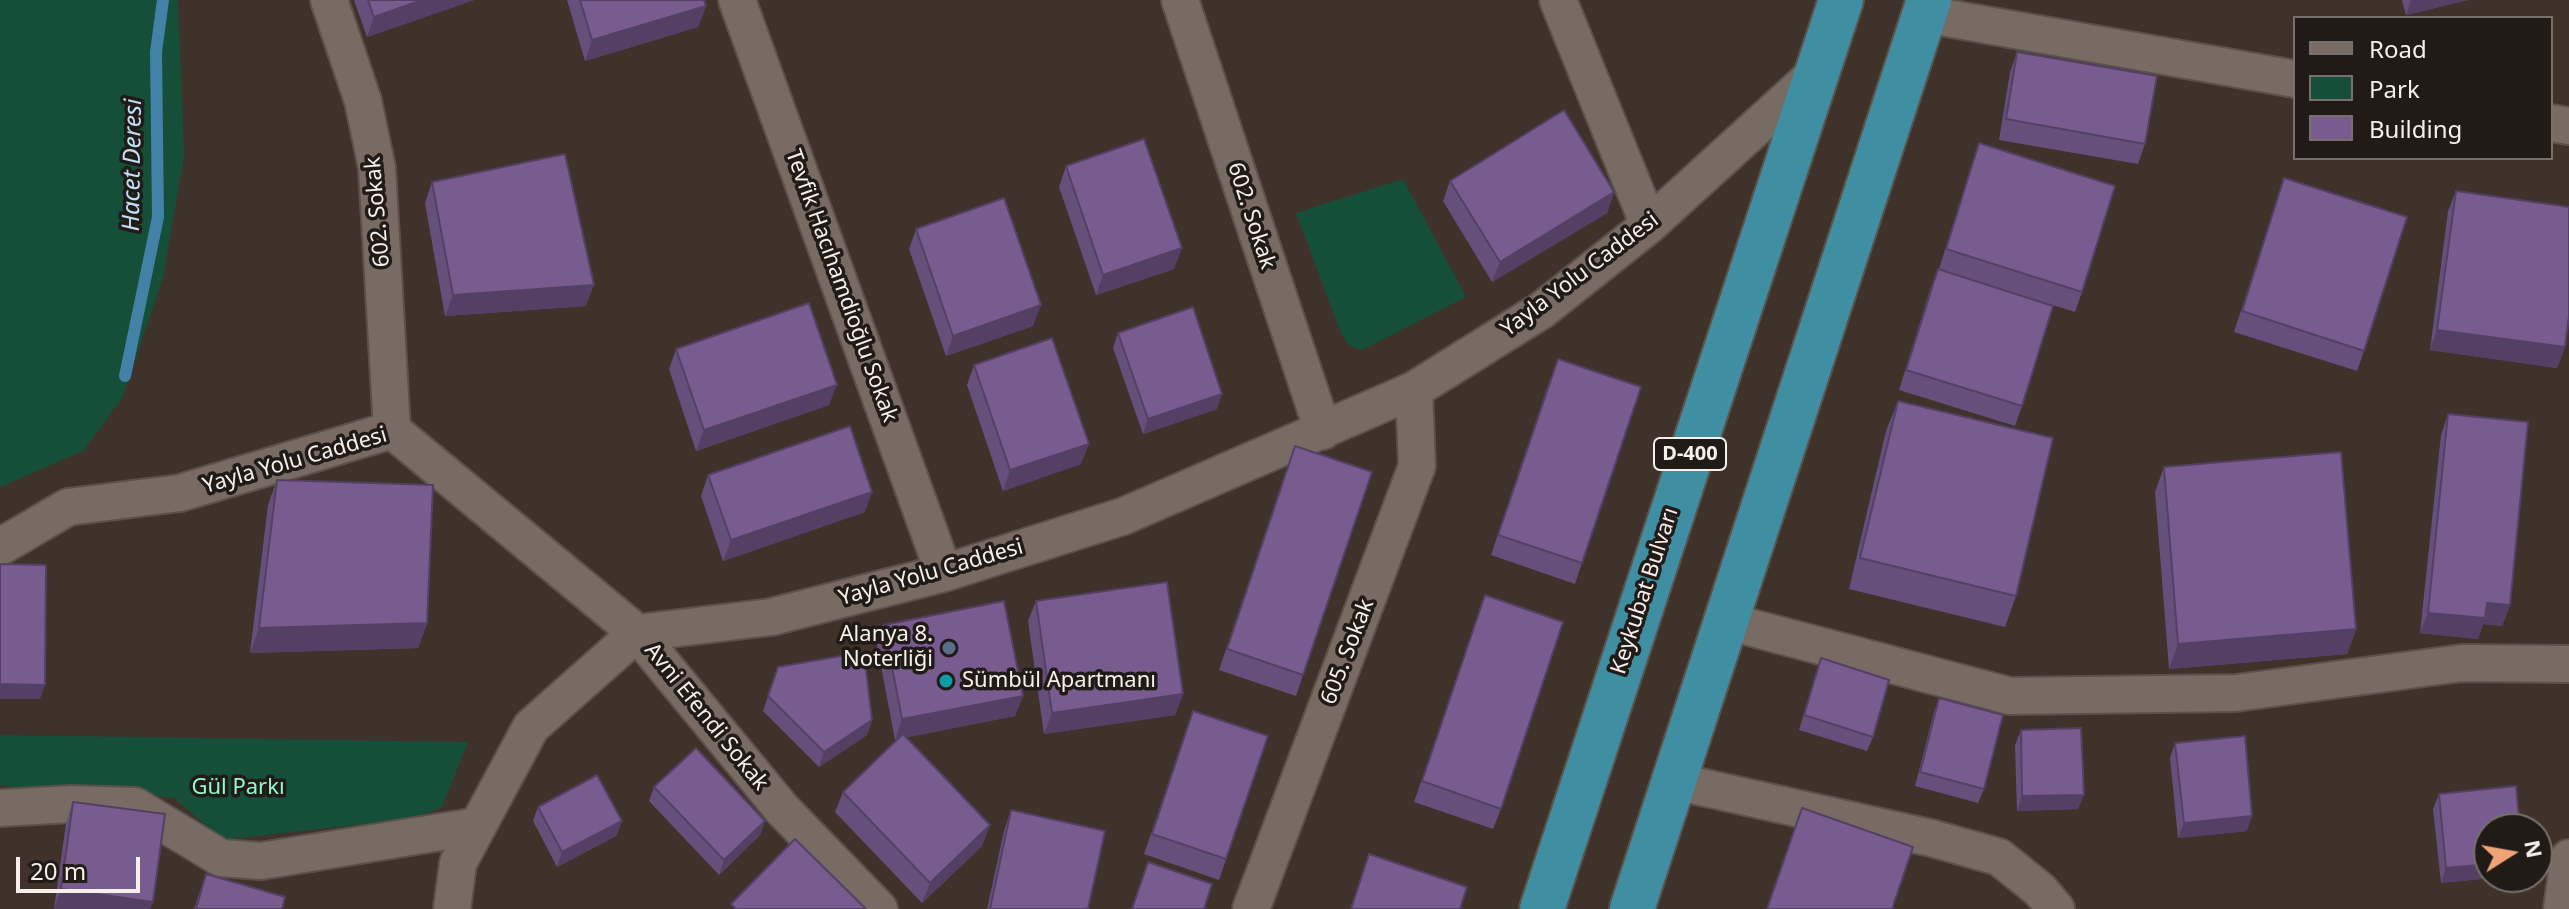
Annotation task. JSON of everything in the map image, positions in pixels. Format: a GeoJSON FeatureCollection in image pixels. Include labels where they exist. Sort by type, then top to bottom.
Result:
{"type":"FeatureCollection","features":[{"type":"Feature","properties":{"kind":"highway","name":"Keykubat Bulvarı"},"geometry":{"type":"LineString","coordinates":[[1542,909],[1841,0]]}},
{"type":"Feature","properties":{"kind":"highway"},"geometry":{"type":"LineString","coordinates":[[1632,909],[1927,7]]}},
{"type":"Feature","properties":{"kind":"street","name":"602. Sokak"},"geometry":{"type":"LineString","coordinates":[[329,0],[363,101],[377,168],[392,430]]}},
{"type":"Feature","properties":{"kind":"street","name":"Tevfik Hacıhamdioğlu Sokak"},"geometry":{"type":"LineString","coordinates":[[737,0],[944,573]]}},
{"type":"Feature","properties":{"kind":"street","name":"602. Sokak"},"geometry":{"type":"LineString","coordinates":[[1180,0],[1323,431]]}},
{"type":"Feature","properties":{"kind":"street"},"geometry":{"type":"LineString","coordinates":[[1558,0],[1649,225]]}},
{"type":"Feature","properties":{"kind":"street"},"geometry":{"type":"LineString","coordinates":[[1927,7],[2293,79]]}},
{"type":"Feature","properties":{"kind":"street","name":"Yayla Yolu Caddesi"},"geometry":{"type":"LineString","coordinates":[[0,547],[68,507],[180,493],[392,430],[637,633],[771,617],[944,573],[1124,516],[1414,390],[1542,310],[1649,225],[1817,72]]}},
{"type":"Feature","properties":{"kind":"street","name":"605. Sokak"},"geometry":{"type":"LineString","coordinates":[[1251,909],[1417,466],[1414,390]]}},
{"type":"Feature","properties":{"kind":"street"},"geometry":{"type":"LineString","coordinates":[[1726,621],[2010,696],[2236,693],[2462,663],[2569,664]]}},
{"type":"Feature","properties":{"kind":"street","name":"Avni Efendi Sokak"},"geometry":{"type":"LineString","coordinates":[[452,909],[458,863],[531,727],[637,633],[782,809],[879,909]]}},
{"type":"Feature","properties":{"kind":"street"},"geometry":{"type":"LineString","coordinates":[[1674,781],[1931,838],[1999,857],[2040,890],[2056,909]]}},
{"type":"Feature","properties":{"kind":"street"},"geometry":{"type":"LineString","coordinates":[[0,808],[71,804],[135,806],[221,858],[261,861],[478,826]]}},
{"type":"Feature","properties":{"kind":"street"},"geometry":{"type":"LineString","coordinates":[[2562,909],[2569,858]]}},
{"type":"Feature","properties":{"kind":"green space"},"geometry":{"type":"Polygon","coordinates":[[[0,0],[178,0],[184,156],[163,278],[122,398],[83,451],[0,487],[0,0]]]}},
{"type":"Feature","properties":{"kind":"green space"},"geometry":{"type":"Polygon","coordinates":[[[1403,179],[1466,297],[1362,350],[1350,346],[1341,333],[1296,213],[1403,179]]]}},
{"type":"Feature","properties":{"kind":"green space","name":"Gül Parkı"},"geometry":{"type":"Polygon","coordinates":[[[0,735],[468,742],[442,807],[415,818],[223,840],[174,798],[129,793],[56,794],[0,785],[0,735]]]}},
{"type":"Feature","properties":{"kind":"building"},"geometry":{"type":"Polygon","coordinates":[[[368,0],[422,0],[374,17],[368,0]]]}},
{"type":"Feature","properties":{"kind":"building"},"geometry":{"type":"Polygon","coordinates":[[[580,0],[704,0],[706,6],[592,40],[580,0]]]}},
{"type":"Feature","properties":{"kind":"building"},"geometry":{"type":"Polygon","coordinates":[[[2017,52],[2157,76],[2145,144],[2006,119],[2017,52]]]}},
{"type":"Feature","properties":{"kind":"building"},"geometry":{"type":"Polygon","coordinates":[[[1564,110],[1614,192],[1500,262],[1450,181],[1564,110]]]}},
{"type":"Feature","properties":{"kind":"building"},"geometry":{"type":"Polygon","coordinates":[[[1144,139],[1182,248],[1103,275],[1066,166],[1144,139]]]}},
{"type":"Feature","properties":{"kind":"building"},"geometry":{"type":"Polygon","coordinates":[[[1979,143],[2115,186],[2082,292],[1946,249],[1979,143]]]}},
{"type":"Feature","properties":{"kind":"building"},"geometry":{"type":"Polygon","coordinates":[[[565,154],[594,285],[453,295],[432,182],[565,154]]]}},
{"type":"Feature","properties":{"kind":"building"},"geometry":{"type":"Polygon","coordinates":[[[2284,178],[2407,217],[2364,351],[2242,311],[2284,178]]]}},
{"type":"Feature","properties":{"kind":"building"},"geometry":{"type":"Polygon","coordinates":[[[2456,191],[2569,207],[2569,316],[2565,347],[2437,330],[2456,191]]]}},
{"type":"Feature","properties":{"kind":"building"},"geometry":{"type":"Polygon","coordinates":[[[1004,198],[1041,305],[953,336],[916,229],[1004,198]]]}},
{"type":"Feature","properties":{"kind":"building"},"geometry":{"type":"Polygon","coordinates":[[[1938,269],[2053,306],[2022,406],[1906,370],[1938,269]]]}},
{"type":"Feature","properties":{"kind":"building"},"geometry":{"type":"Polygon","coordinates":[[[809,303],[837,385],[704,430],[676,349],[809,303]]]}},
{"type":"Feature","properties":{"kind":"building"},"geometry":{"type":"Polygon","coordinates":[[[1193,307],[1222,394],[1148,419],[1118,333],[1193,307]]]}},
{"type":"Feature","properties":{"kind":"building"},"geometry":{"type":"Polygon","coordinates":[[[1052,338],[1089,444],[1010,470],[974,365],[1052,338]]]}},
{"type":"Feature","properties":{"kind":"building"},"geometry":{"type":"Polygon","coordinates":[[[1558,359],[1641,387],[1582,563],[1498,535],[1558,359]]]}},
{"type":"Feature","properties":{"kind":"building"},"geometry":{"type":"Polygon","coordinates":[[[1898,401],[2053,438],[2016,596],[1860,558],[1898,401]]]}},
{"type":"Feature","properties":{"kind":"building"},"geometry":{"type":"Polygon","coordinates":[[[2448,414],[2528,422],[2510,605],[2487,603],[2485,618],[2428,613],[2448,414]]]}},
{"type":"Feature","properties":{"kind":"building"},"geometry":{"type":"Polygon","coordinates":[[[850,426],[872,492],[731,540],[708,475],[850,426]]]}},
{"type":"Feature","properties":{"kind":"building"},"geometry":{"type":"Polygon","coordinates":[[[1295,446],[1372,472],[1303,675],[1227,649],[1295,446]]]}},
{"type":"Feature","properties":{"kind":"building"},"geometry":{"type":"Polygon","coordinates":[[[2341,452],[2356,629],[2178,644],[2164,467],[2341,452]]]}},
{"type":"Feature","properties":{"kind":"building"},"geometry":{"type":"Polygon","coordinates":[[[277,480],[433,485],[427,623],[259,628],[277,480]]]}},
{"type":"Feature","properties":{"kind":"building"},"geometry":{"type":"Polygon","coordinates":[[[0,564],[46,565],[45,685],[0,684],[0,564]]]}},
{"type":"Feature","properties":{"kind":"building"},"geometry":{"type":"Polygon","coordinates":[[[1167,582],[1183,694],[1052,713],[1036,601],[1167,582]]]}},
{"type":"Feature","properties":{"kind":"building"},"geometry":{"type":"Polygon","coordinates":[[[1485,595],[1563,622],[1501,809],[1422,781],[1485,595]]]}},
{"type":"Feature","properties":{"kind":"building","name":"Sümbül Apartmanı"},"geometry":{"type":"Polygon","coordinates":[[[1004,601],[1023,696],[902,719],[884,625],[1004,601]]]}},
{"type":"Feature","properties":{"kind":"building"},"geometry":{"type":"Polygon","coordinates":[[[864,652],[872,720],[824,752],[768,696],[778,667],[864,652]]]}},
{"type":"Feature","properties":{"kind":"building"},"geometry":{"type":"Polygon","coordinates":[[[1821,658],[1889,680],[1873,737],[1804,715],[1821,658]]]}},
{"type":"Feature","properties":{"kind":"building"},"geometry":{"type":"Polygon","coordinates":[[[1939,698],[2003,715],[1984,789],[1920,772],[1939,698]]]}},
{"type":"Feature","properties":{"kind":"building"},"geometry":{"type":"Polygon","coordinates":[[[1193,711],[1268,736],[1226,859],[1152,834],[1193,711]]]}},
{"type":"Feature","properties":{"kind":"building"},"geometry":{"type":"Polygon","coordinates":[[[2081,728],[2084,795],[2022,796],[2021,730],[2081,728]]]}},
{"type":"Feature","properties":{"kind":"building"},"geometry":{"type":"Polygon","coordinates":[[[903,734],[990,825],[930,883],[843,792],[903,734]]]}},
{"type":"Feature","properties":{"kind":"building"},"geometry":{"type":"Polygon","coordinates":[[[2245,736],[2252,816],[2184,823],[2175,743],[2245,736]]]}},
{"type":"Feature","properties":{"kind":"building"},"geometry":{"type":"Polygon","coordinates":[[[696,748],[765,821],[724,860],[654,787],[696,748]]]}},
{"type":"Feature","properties":{"kind":"building"},"geometry":{"type":"Polygon","coordinates":[[[597,775],[622,821],[562,852],[538,807],[597,775]]]}},
{"type":"Feature","properties":{"kind":"building"},"geometry":{"type":"Polygon","coordinates":[[[2516,786],[2519,813],[2473,813],[2473,865],[2446,868],[2439,794],[2516,786]]]}},
{"type":"Feature","properties":{"kind":"building"},"geometry":{"type":"Polygon","coordinates":[[[73,802],[165,814],[153,902],[61,889],[73,802]]]}},
{"type":"Feature","properties":{"kind":"building"},"geometry":{"type":"Polygon","coordinates":[[[1802,808],[1913,847],[1892,909],[1767,909],[1802,808]]]}},
{"type":"Feature","properties":{"kind":"building"},"geometry":{"type":"Polygon","coordinates":[[[1011,810],[1105,831],[1088,909],[990,909],[1011,810]]]}},
{"type":"Feature","properties":{"kind":"building"},"geometry":{"type":"Polygon","coordinates":[[[795,839],[866,909],[736,909],[731,904],[795,839]]]}},
{"type":"Feature","properties":{"kind":"building"},"geometry":{"type":"Polygon","coordinates":[[[1369,854],[1467,887],[1460,909],[1351,909],[1369,854]]]}},
{"type":"Feature","properties":{"kind":"building"},"geometry":{"type":"Polygon","coordinates":[[[1148,862],[1212,884],[1204,909],[1132,909],[1148,862]]]}},
{"type":"Feature","properties":{"kind":"building"},"geometry":{"type":"Polygon","coordinates":[[[206,874],[285,897],[282,909],[196,909],[206,874]]]}},
{"type":"Feature","properties":{"kind":"waterway","name":"Hacet Deresi"},"geometry":{"type":"LineString","coordinates":[[125,376],[158,217],[156,52],[163,0]]}},
{"type":"Feature","properties":{"kind":"place","name":"Alanya 8. Noterliği"},"geometry":{"type":"Point","coordinates":[949,648]}},
{"type":"Feature","properties":{"kind":"place","name":"Sümbül Apartmanı"},"geometry":{"type":"Point","coordinates":[946,681]}}]}
